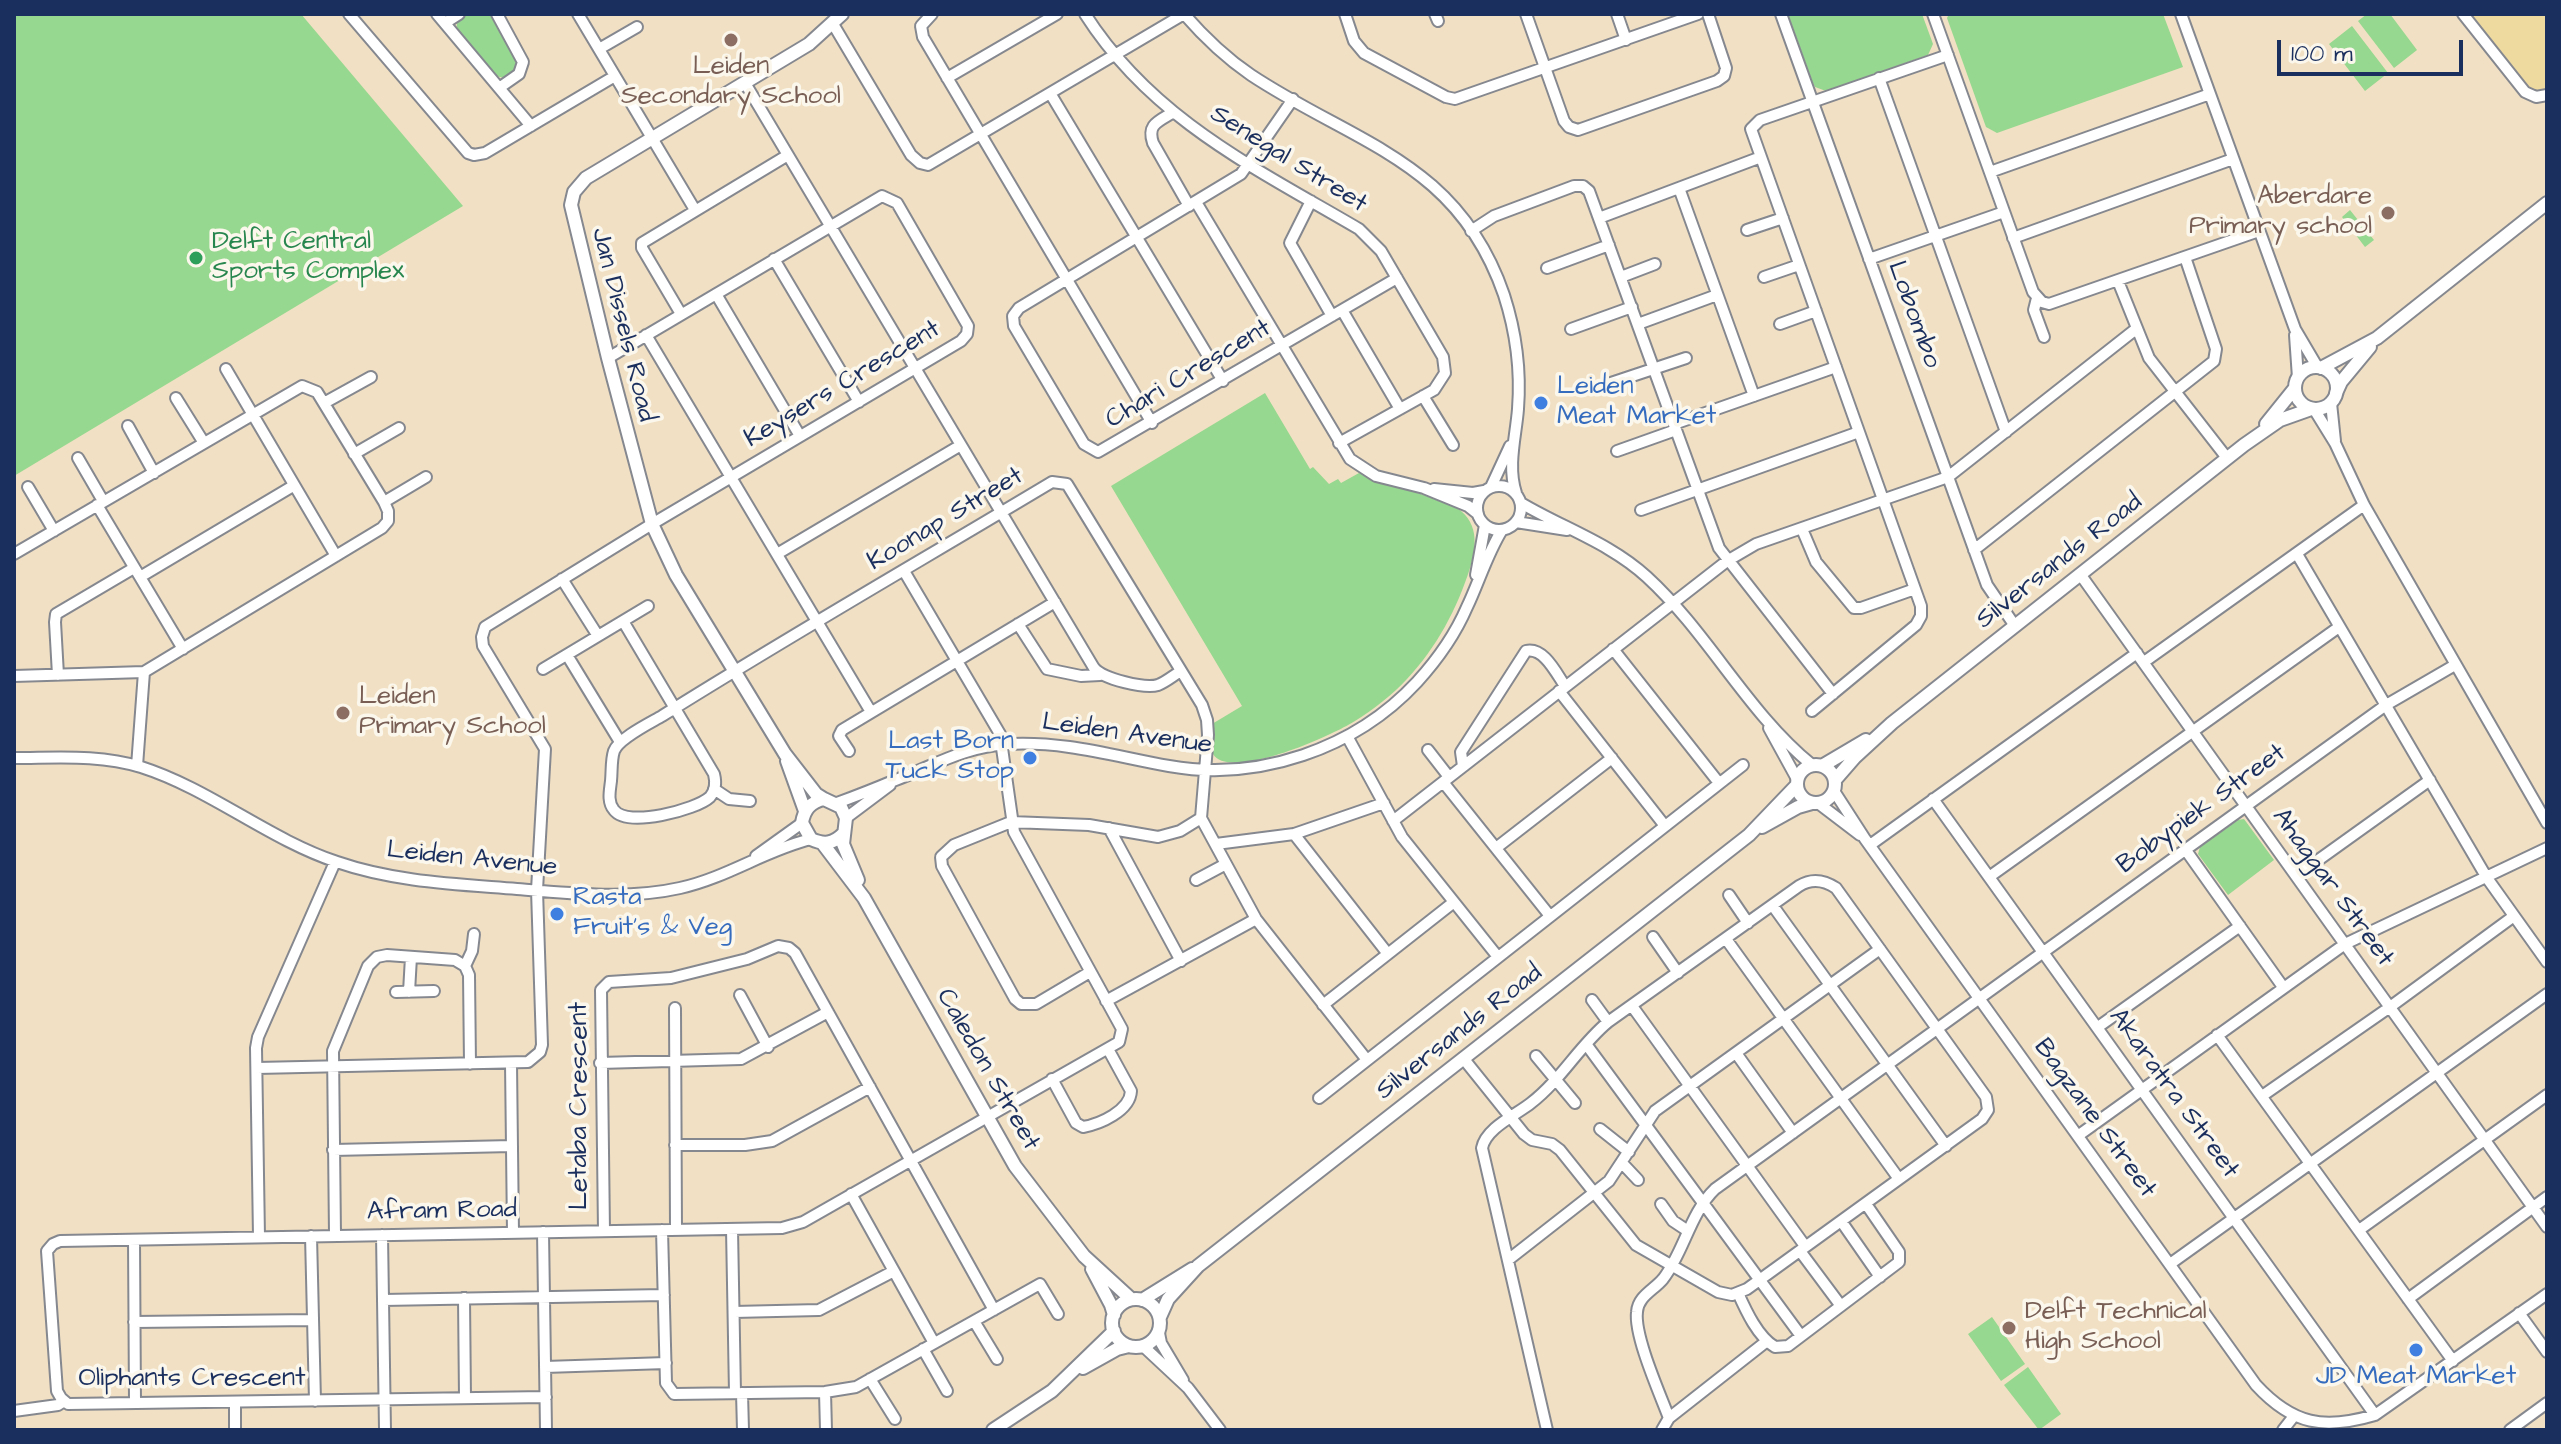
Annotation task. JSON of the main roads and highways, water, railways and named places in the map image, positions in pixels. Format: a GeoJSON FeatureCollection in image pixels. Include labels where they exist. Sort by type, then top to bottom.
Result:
{"type":"FeatureCollection","features":[{"type":"Feature","properties":{"kind":"place","name":"Leiden Secondary School"},"geometry":{"type":"Point","coordinates":[731,40]}},
{"type":"Feature","properties":{"kind":"place","name":"Aberdare Primary school"},"geometry":{"type":"Point","coordinates":[2388,213]}},
{"type":"Feature","properties":{"kind":"place","name":"Delft Central Sports Complex"},"geometry":{"type":"Point","coordinates":[196,258]}},
{"type":"Feature","properties":{"kind":"place","name":"Leiden Meat Market"},"geometry":{"type":"Point","coordinates":[1541,403]}},
{"type":"Feature","properties":{"kind":"place","name":"Leiden Primary School"},"geometry":{"type":"Point","coordinates":[343,713]}},
{"type":"Feature","properties":{"kind":"place","name":"Last Born Tuck Stop"},"geometry":{"type":"Point","coordinates":[1030,758]}},
{"type":"Feature","properties":{"kind":"place","name":"Rasta Fruit's & Veg"},"geometry":{"type":"Point","coordinates":[557,914]}},
{"type":"Feature","properties":{"kind":"place","name":"Delft Technical High School"},"geometry":{"type":"Point","coordinates":[2009,1328]}},
{"type":"Feature","properties":{"kind":"place","name":"JD Meat Market"},"geometry":{"type":"Point","coordinates":[2416,1350]}}]}
